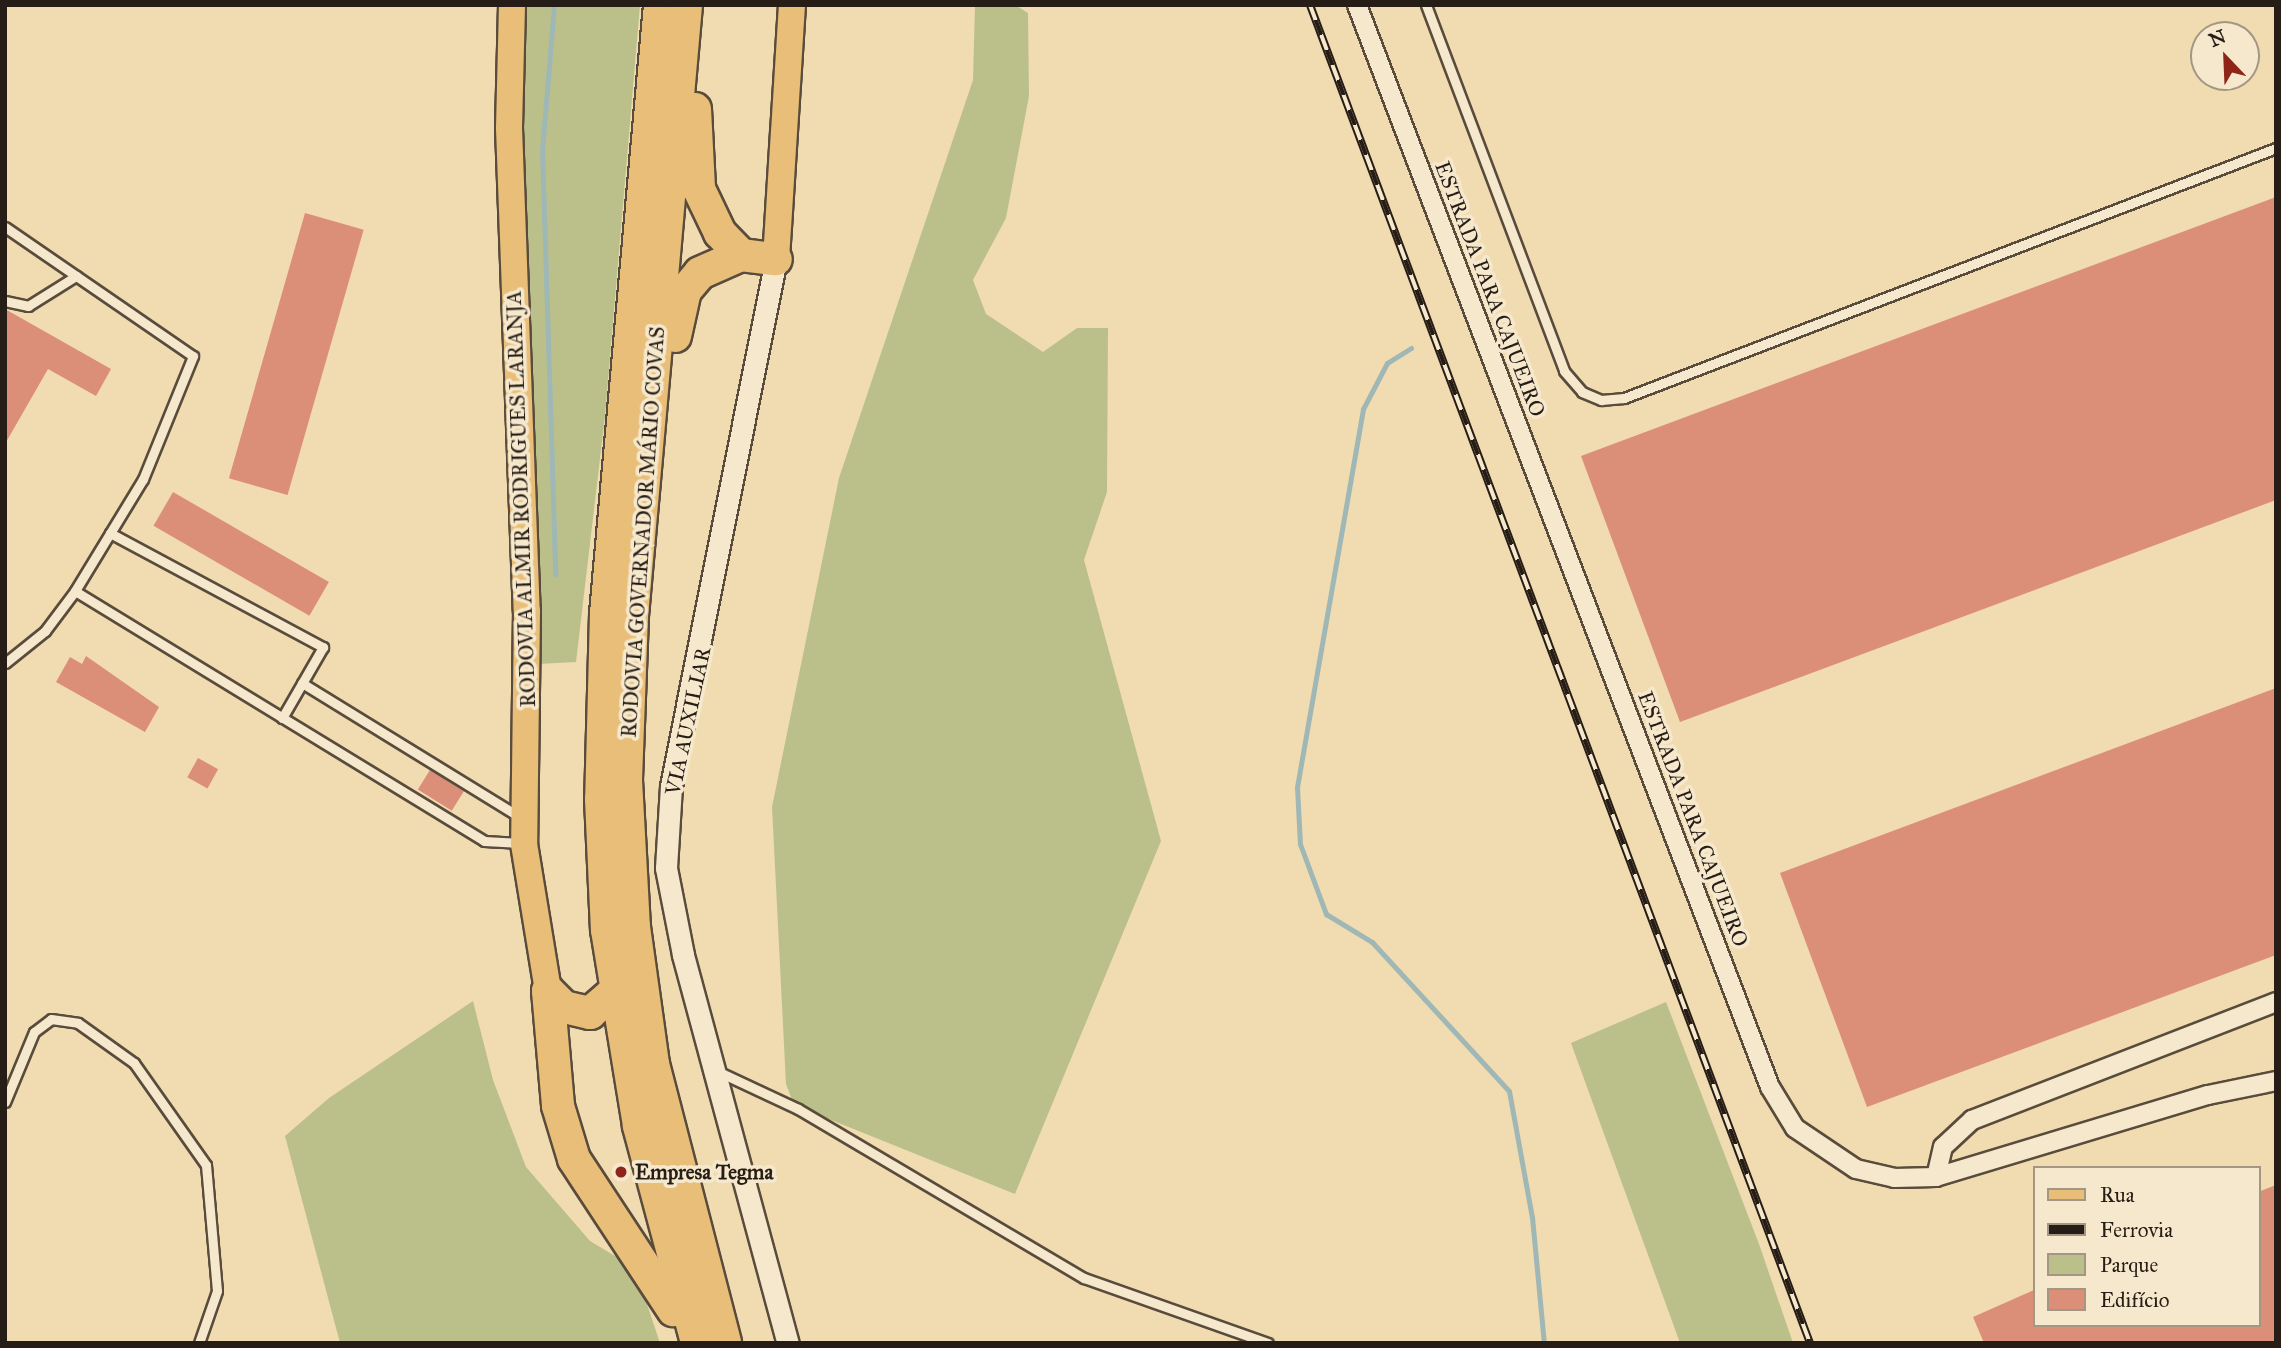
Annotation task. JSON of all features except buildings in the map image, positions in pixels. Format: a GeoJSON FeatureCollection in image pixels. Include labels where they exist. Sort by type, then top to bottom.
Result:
{"type":"FeatureCollection","features":[{"type":"Feature","properties":{"kind":"highway","name":"RODOVIA GOVERNADOR MÁRIO COVAS"},"geometry":{"type":"LineString","coordinates":[[660,5],[600,697],[603,876],[639,1126],[697,1343]]}},
{"type":"Feature","properties":{"kind":"highway","name":"RODOVIA GOVERNADOR MÁRIO COVAS"},"geometry":{"type":"LineString","coordinates":[[686,5],[646,474],[626,780],[634,927],[672,1155],[725,1343]]}},
{"type":"Feature","properties":{"kind":"highway"},"geometry":{"type":"LineString","coordinates":[[692,5],[699,189],[720,233],[741,255]]}},
{"type":"Feature","properties":{"kind":"highway"},"geometry":{"type":"LineString","coordinates":[[646,474],[669,395],[685,290],[716,262],[741,255],[776,259]]}},
{"type":"Feature","properties":{"kind":"highway"},"geometry":{"type":"LineString","coordinates":[[548,991],[564,1007],[590,1013],[618,989]]}},
{"type":"Feature","properties":{"kind":"highway"},"geometry":{"type":"LineString","coordinates":[[548,991],[558,1107],[574,1159],[653,1272],[688,1343]]}},
{"type":"Feature","properties":{"kind":"main road","name":"RODOVIA ALMIR RODRIGUES LARANJA"},"geometry":{"type":"LineString","coordinates":[[512,5],[509,128],[527,611],[524,832],[548,991]]}},
{"type":"Feature","properties":{"kind":"main road"},"geometry":{"type":"LineString","coordinates":[[776,259],[792,5]]}},
{"type":"Feature","properties":{"kind":"street","name":"ESTRADA PARA CAJUEIRO"},"geometry":{"type":"LineString","coordinates":[[1357,5],[1777,1101],[1807,1139],[1839,1161],[1894,1178],[1936,1177],[2208,1095],[2276,1081]]}},
{"type":"Feature","properties":{"kind":"street","name":"VIA AUXILIAR"},"geometry":{"type":"LineString","coordinates":[[776,259],[671,786],[666,868],[789,1343]]}},
{"type":"Feature","properties":{"kind":"street"},"geometry":{"type":"LineString","coordinates":[[1936,1177],[1943,1147],[1972,1120],[2276,1002]]}},
{"type":"Feature","properties":{"kind":"lane"},"geometry":{"type":"LineString","coordinates":[[1426,5],[1564,371],[1582,392],[1601,400],[1637,393],[2276,148]]}},
{"type":"Feature","properties":{"kind":"lane"},"geometry":{"type":"LineString","coordinates":[[5,228],[193,356],[143,479],[75,591],[44,631],[5,663]]}},
{"type":"Feature","properties":{"kind":"lane"},"geometry":{"type":"LineString","coordinates":[[5,301],[28,306],[76,276]]}},
{"type":"Feature","properties":{"kind":"lane"},"geometry":{"type":"LineString","coordinates":[[110,533],[323,648],[282,718]]}},
{"type":"Feature","properties":{"kind":"lane"},"geometry":{"type":"LineString","coordinates":[[75,591],[484,841],[524,832]]}},
{"type":"Feature","properties":{"kind":"lane"},"geometry":{"type":"LineString","coordinates":[[302,683],[524,832]]}},
{"type":"Feature","properties":{"kind":"lane"},"geometry":{"type":"LineString","coordinates":[[5,1102],[34,1032],[51,1019],[78,1023],[134,1063],[206,1165],[217,1291],[198,1343]]}},
{"type":"Feature","properties":{"kind":"lane"},"geometry":{"type":"LineString","coordinates":[[718,1071],[810,1116],[1084,1278],[1268,1343]]}},
{"type":"Feature","properties":{"kind":"green space"},"geometry":{"type":"Polygon","coordinates":[[[524,5],[640,5],[605,416],[576,662],[538,664],[524,587],[524,5]]]}},
{"type":"Feature","properties":{"kind":"green space"},"geometry":{"type":"Polygon","coordinates":[[[975,5],[1015,5],[1028,13],[1029,96],[1006,218],[973,280],[986,314],[1043,352],[1077,328],[1108,328],[1107,492],[1084,560],[1161,841],[1015,1194],[794,1105],[786,1084],[772,807],[839,478],[973,80],[975,5]]]}},
{"type":"Feature","properties":{"kind":"green space"},"geometry":{"type":"Polygon","coordinates":[[[473,1001],[493,1080],[526,1167],[590,1241],[635,1268],[660,1343],[340,1343],[285,1136],[329,1098],[473,1001]]]}},
{"type":"Feature","properties":{"kind":"green space"},"geometry":{"type":"Polygon","coordinates":[[[1666,1002],[1759,1244],[1793,1343],[1680,1343],[1571,1043],[1666,1002]]]}},
{"type":"Feature","properties":{"kind":"waterway"},"geometry":{"type":"LineString","coordinates":[[554,5],[542,150],[555,575]]}},
{"type":"Feature","properties":{"kind":"waterway"},"geometry":{"type":"LineString","coordinates":[[1411,348],[1387,363],[1363,409],[1297,787],[1300,844],[1326,914],[1372,942],[1509,1091],[1532,1217],[1544,1343]]}},
{"type":"Feature","properties":{"kind":"railway"},"geometry":{"type":"LineString","coordinates":[[1310,5],[1810,1343]]}},
{"type":"Feature","properties":{"kind":"place","name":"Empresa Tegma"},"geometry":{"type":"Point","coordinates":[621,1172]}}]}
